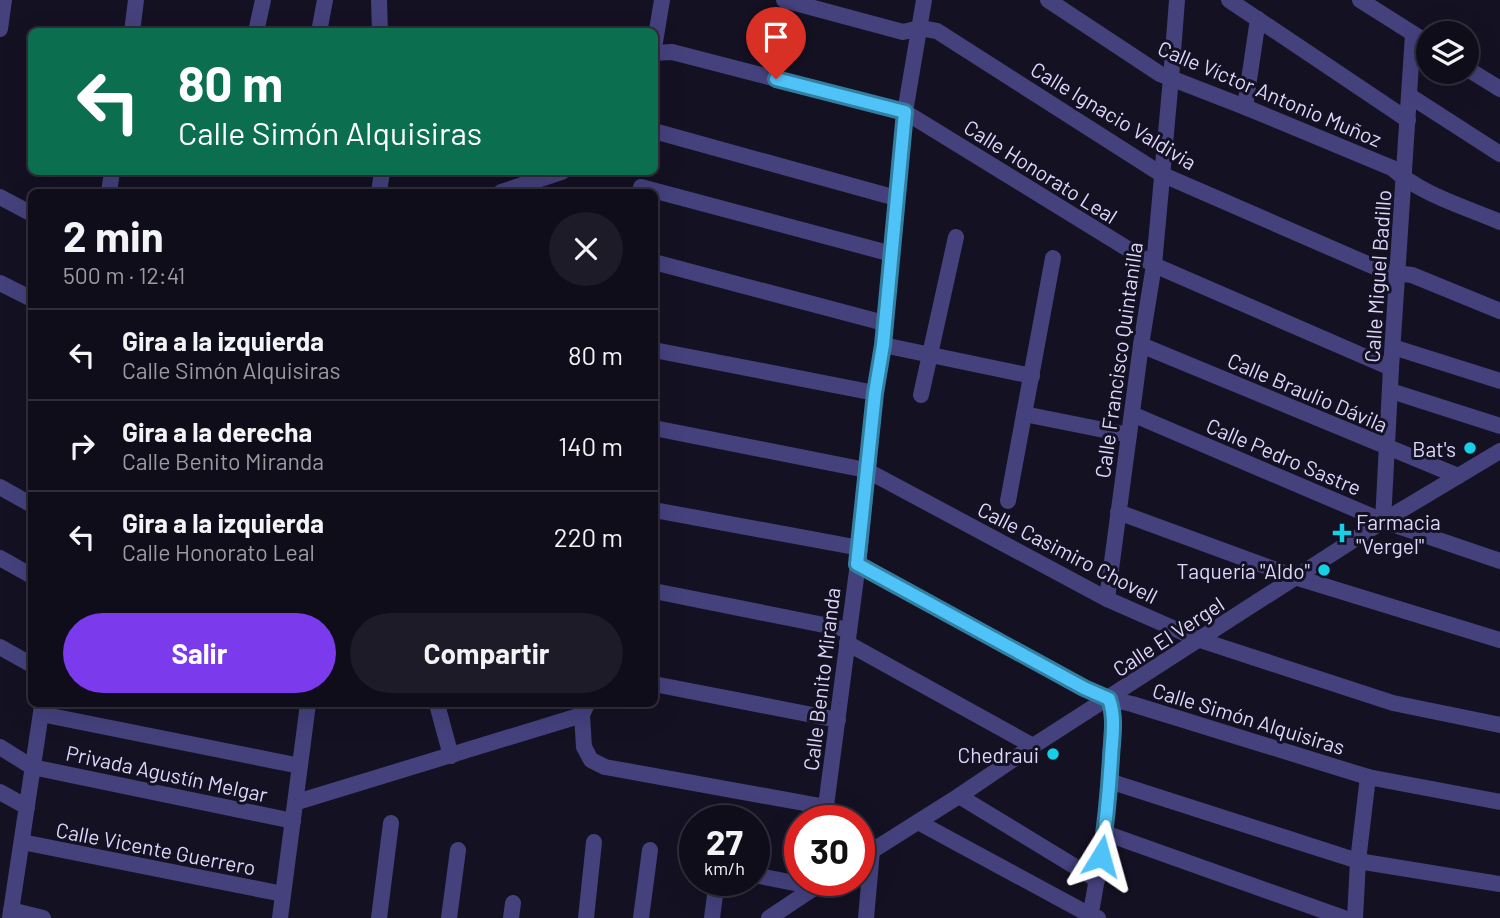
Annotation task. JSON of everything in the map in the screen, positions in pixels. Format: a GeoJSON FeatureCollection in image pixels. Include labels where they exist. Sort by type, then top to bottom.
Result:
{"type":"FeatureCollection","features":[{"type":"Feature","properties":{"kind":"street"},"geometry":{"type":"LineString","coordinates":[[0,29],[4,0]]}},
{"type":"Feature","properties":{"kind":"street"},"geometry":{"type":"LineString","coordinates":[[132,28],[136,0]]}},
{"type":"Feature","properties":{"kind":"street"},"geometry":{"type":"LineString","coordinates":[[257,28],[263,0]]}},
{"type":"Feature","properties":{"kind":"street"},"geometry":{"type":"LineString","coordinates":[[320,28],[325,0]]}},
{"type":"Feature","properties":{"kind":"street"},"geometry":{"type":"LineString","coordinates":[[379,0],[380,28]]}},
{"type":"Feature","properties":{"kind":"street"},"geometry":{"type":"LineString","coordinates":[[658,28],[662,0]]}},
{"type":"Feature","properties":{"kind":"street","name":"Calle Ignacio Valdivia"},"geometry":{"type":"LineString","coordinates":[[784,0],[903,32],[920,28],[937,31],[1161,174],[1386,272],[1412,275],[1500,310]]}},
{"type":"Feature","properties":{"kind":"street","name":"Calle Benito Miranda"},"geometry":{"type":"LineString","coordinates":[[826,805],[883,345],[905,112],[923,0]]}},
{"type":"Feature","properties":{"kind":"street","name":"Calle Víctor Antonio Muñoz"},"geometry":{"type":"LineString","coordinates":[[1048,0],[1160,74],[1392,168],[1419,188],[1500,222]]}},
{"type":"Feature","properties":{"kind":"street","name":"Calle Francisco Quintanilla"},"geometry":{"type":"LineString","coordinates":[[1107,600],[1154,265],[1177,0]]}},
{"type":"Feature","properties":{"kind":"street"},"geometry":{"type":"LineString","coordinates":[[1229,0],[1408,120]]}},
{"type":"Feature","properties":{"kind":"street"},"geometry":{"type":"LineString","coordinates":[[1360,0],[1416,36]]}},
{"type":"Feature","properties":{"kind":"street"},"geometry":{"type":"LineString","coordinates":[[1245,107],[1258,19]]}},
{"type":"Feature","properties":{"kind":"street","name":"Calle Miguel Badillo"},"geometry":{"type":"LineString","coordinates":[[1383,521],[1413,34]]}},
{"type":"Feature","properties":{"kind":"street","name":"Calle Honorato Leal"},"geometry":{"type":"LineString","coordinates":[[658,51],[672,52],[905,112],[1154,265],[1391,369]]}},
{"type":"Feature","properties":{"kind":"street"},"geometry":{"type":"LineString","coordinates":[[1479,76],[1500,89]]}},
{"type":"Feature","properties":{"kind":"street"},"geometry":{"type":"LineString","coordinates":[[1410,96],[1500,154]]}},
{"type":"Feature","properties":{"kind":"street"},"geometry":{"type":"LineString","coordinates":[[658,132],[896,198]]}},
{"type":"Feature","properties":{"kind":"street"},"geometry":{"type":"LineString","coordinates":[[510,189],[553,175]]}},
{"type":"Feature","properties":{"kind":"street"},"geometry":{"type":"LineString","coordinates":[[641,184],[892,254]]}},
{"type":"Feature","properties":{"kind":"street"},"geometry":{"type":"LineString","coordinates":[[0,197],[28,212]]}},
{"type":"Feature","properties":{"kind":"street"},"geometry":{"type":"LineString","coordinates":[[921,395],[956,237]]}},
{"type":"Feature","properties":{"kind":"street"},"geometry":{"type":"LineString","coordinates":[[1008,501],[1053,258]]}},
{"type":"Feature","properties":{"kind":"street"},"geometry":{"type":"LineString","coordinates":[[658,263],[884,323]]}},
{"type":"Feature","properties":{"kind":"street"},"geometry":{"type":"LineString","coordinates":[[0,283],[28,297]]}},
{"type":"Feature","properties":{"kind":"street"},"geometry":{"type":"LineString","coordinates":[[883,345],[1032,376]]}},
{"type":"Feature","properties":{"kind":"street","name":"Calle Braulio Dávila"},"geometry":{"type":"LineString","coordinates":[[1141,345],[1458,476]]}},
{"type":"Feature","properties":{"kind":"street"},"geometry":{"type":"LineString","coordinates":[[1393,347],[1500,380]]}},
{"type":"Feature","properties":{"kind":"street"},"geometry":{"type":"LineString","coordinates":[[658,351],[875,393]]}},
{"type":"Feature","properties":{"kind":"street"},"geometry":{"type":"LineString","coordinates":[[1391,391],[1500,426]]}},
{"type":"Feature","properties":{"kind":"street"},"geometry":{"type":"LineString","coordinates":[[1024,414],[1129,435]]}},
{"type":"Feature","properties":{"kind":"street","name":"Calle Pedro Sastre"},"geometry":{"type":"LineString","coordinates":[[1132,414],[1383,521],[1500,561]]}},
{"type":"Feature","properties":{"kind":"street","name":"Calle Casimiro Chovell"},"geometry":{"type":"LineString","coordinates":[[658,429],[866,470],[1107,600],[1200,640],[1393,704],[1500,724]]}},
{"type":"Feature","properties":{"kind":"street","name":"Calle El Vergel"},"geometry":{"type":"LineString","coordinates":[[875,849],[1383,521],[1500,451]]}},
{"type":"Feature","properties":{"kind":"street"},"geometry":{"type":"LineString","coordinates":[[0,487],[28,503]]}},
{"type":"Feature","properties":{"kind":"street","name":"Calle Simón Alquisiras"},"geometry":{"type":"LineString","coordinates":[[658,511],[858,556],[1084,688],[1109,699],[1368,777],[1500,802]]}},
{"type":"Feature","properties":{"kind":"street"},"geometry":{"type":"LineString","coordinates":[[1118,512],[1298,578],[1500,640]]}},
{"type":"Feature","properties":{"kind":"street"},"geometry":{"type":"LineString","coordinates":[[0,558],[28,574]]}},
{"type":"Feature","properties":{"kind":"street"},"geometry":{"type":"LineString","coordinates":[[658,592],[848,636],[1033,746]]}},
{"type":"Feature","properties":{"kind":"street"},"geometry":{"type":"LineString","coordinates":[[0,647],[28,663]]}},
{"type":"Feature","properties":{"kind":"street"},"geometry":{"type":"LineString","coordinates":[[658,685],[838,720]]}},
{"type":"Feature","properties":{"kind":"street"},"geometry":{"type":"LineString","coordinates":[[918,822],[1093,917],[1105,833],[1109,781],[1113,711],[1109,699]]}},
{"type":"Feature","properties":{"kind":"street"},"geometry":{"type":"LineString","coordinates":[[281,918],[309,707]]}},
{"type":"Feature","properties":{"kind":"street"},"geometry":{"type":"LineString","coordinates":[[438,708],[451,756]]}},
{"type":"Feature","properties":{"kind":"street"},"geometry":{"type":"LineString","coordinates":[[43,918],[10,914],[41,709],[300,766]]}},
{"type":"Feature","properties":{"kind":"street"},"geometry":{"type":"LineString","coordinates":[[297,802],[451,756],[584,709],[584,747],[591,760],[605,767],[784,805]]}},
{"type":"Feature","properties":{"kind":"street","name":"Privada Agustín Melgar"},"geometry":{"type":"LineString","coordinates":[[0,747],[32,766],[293,821]]}},
{"type":"Feature","properties":{"kind":"street"},"geometry":{"type":"LineString","coordinates":[[1355,918],[1368,777]]}},
{"type":"Feature","properties":{"kind":"street"},"geometry":{"type":"LineString","coordinates":[[1109,781],[1359,861],[1500,884]]}},
{"type":"Feature","properties":{"kind":"street"},"geometry":{"type":"LineString","coordinates":[[0,792],[27,807]]}},
{"type":"Feature","properties":{"kind":"street"},"geometry":{"type":"LineString","coordinates":[[959,796],[1097,880]]}},
{"type":"Feature","properties":{"kind":"street"},"geometry":{"type":"LineString","coordinates":[[379,918],[391,823]]}},
{"type":"Feature","properties":{"kind":"street"},"geometry":{"type":"LineString","coordinates":[[1105,833],[1344,918]]}},
{"type":"Feature","properties":{"kind":"street","name":"Calle Vicente Guerrero"},"geometry":{"type":"LineString","coordinates":[[22,842],[283,894]]}},
{"type":"Feature","properties":{"kind":"street"},"geometry":{"type":"LineString","coordinates":[[586,918],[594,842]]}},
{"type":"Feature","properties":{"kind":"street"},"geometry":{"type":"LineString","coordinates":[[449,918],[458,850]]}},
{"type":"Feature","properties":{"kind":"street"},"geometry":{"type":"LineString","coordinates":[[641,918],[650,850]]}},
{"type":"Feature","properties":{"kind":"street"},"geometry":{"type":"LineString","coordinates":[[712,918],[715,896]]}},
{"type":"Feature","properties":{"kind":"street"},"geometry":{"type":"LineString","coordinates":[[769,918],[800,896]]}},
{"type":"Feature","properties":{"kind":"street"},"geometry":{"type":"LineString","coordinates":[[866,896],[866,918]]}},
{"type":"Feature","properties":{"kind":"place","name":"Bat's"},"geometry":{"type":"Point","coordinates":[1470,448]}},
{"type":"Feature","properties":{"kind":"place","name":"Farmacia \"Vergel\""},"geometry":{"type":"Point","coordinates":[1342,533]}},
{"type":"Feature","properties":{"kind":"place","name":"Taquería \"Aldo\""},"geometry":{"type":"Point","coordinates":[1324,570]}},
{"type":"Feature","properties":{"kind":"place","name":"Chedraui"},"geometry":{"type":"Point","coordinates":[1053,754]}},
{"type":"Feature","properties":{"kind":"route"},"geometry":{"type":"LineString","coordinates":[[776,79],[905,112],[883,345],[875,393],[857,564],[1084,688],[1109,699],[1113,711],[1101,856]]}}]}
